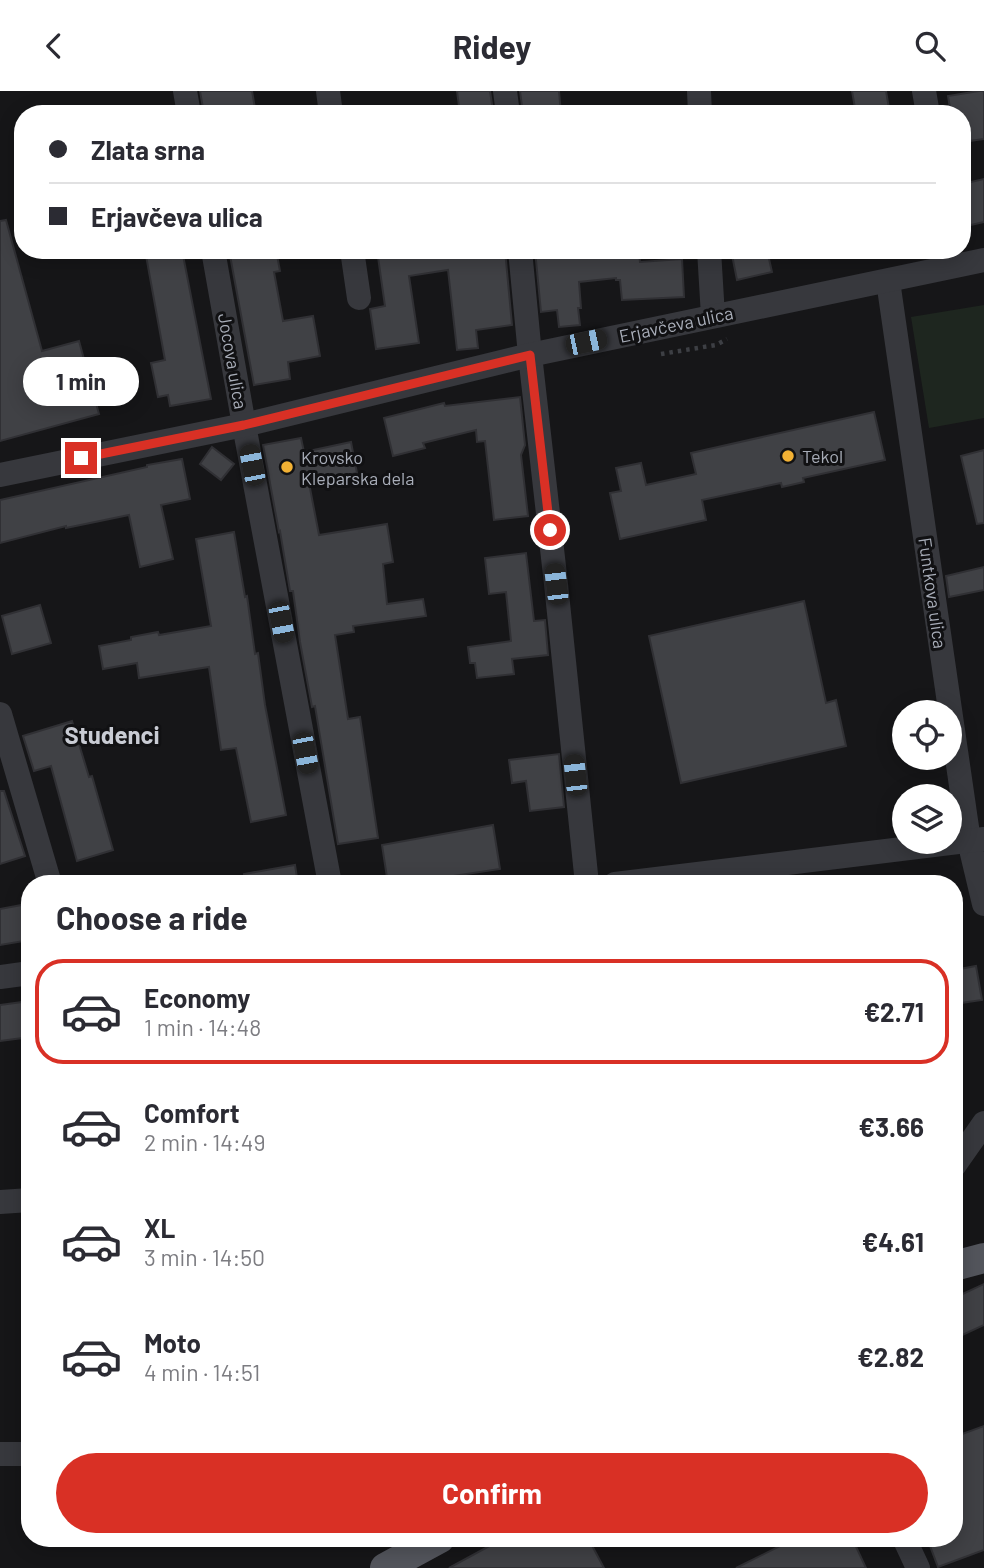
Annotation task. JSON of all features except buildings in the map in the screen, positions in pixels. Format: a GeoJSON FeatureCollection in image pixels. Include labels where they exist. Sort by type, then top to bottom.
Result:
{"type":"FeatureCollection","features":[{"type":"Feature","properties":{"kind":"main road"},"geometry":{"type":"LineString","coordinates":[[963,1264],[984,1258]]}},
{"type":"Feature","properties":{"kind":"main road"},"geometry":{"type":"LineString","coordinates":[[385,1568],[424,1547]]}},
{"type":"Feature","properties":{"kind":"street","name":"Jocova ulica"},"geometry":{"type":"LineString","coordinates":[[216,259],[328,875]]}},
{"type":"Feature","properties":{"kind":"street"},"geometry":{"type":"LineString","coordinates":[[353,259],[359,298]]}},
{"type":"Feature","properties":{"kind":"street"},"geometry":{"type":"LineString","coordinates":[[521,259],[586,875]]}},
{"type":"Feature","properties":{"kind":"street"},"geometry":{"type":"LineString","coordinates":[[710,259],[713,316]]}},
{"type":"Feature","properties":{"kind":"street","name":"Erjavčeva ulica"},"geometry":{"type":"LineString","coordinates":[[0,475],[244,425],[530,355],[984,260]]}},
{"type":"Feature","properties":{"kind":"street","name":"Funtkova ulica"},"geometry":{"type":"LineString","coordinates":[[888,281],[984,904]]}},
{"type":"Feature","properties":{"kind":"street"},"geometry":{"type":"LineString","coordinates":[[0,714],[47,875]]}},
{"type":"Feature","properties":{"kind":"street"},"geometry":{"type":"LineString","coordinates":[[689,875],[976,840]]}},
{"type":"Feature","properties":{"kind":"street"},"geometry":{"type":"LineString","coordinates":[[0,977],[21,974]]}},
{"type":"Feature","properties":{"kind":"street"},"geometry":{"type":"LineString","coordinates":[[963,1153],[984,1123]]}},
{"type":"Feature","properties":{"kind":"street"},"geometry":{"type":"LineString","coordinates":[[0,1202],[21,1201]]}},
{"type":"Feature","properties":{"kind":"street"},"geometry":{"type":"LineString","coordinates":[[0,1454],[21,1454]]}},
{"type":"Feature","properties":{"kind":"street"},"geometry":{"type":"LineString","coordinates":[[908,1547],[918,1568]]}},
{"type":"Feature","properties":{"kind":"shaded area"},"geometry":{"type":"Polygon","coordinates":[[[984,305],[984,418],[929,428],[911,317],[984,305]]]}},
{"type":"Feature","properties":{"kind":"place","name":"Tekol"},"geometry":{"type":"Point","coordinates":[788,456]}},
{"type":"Feature","properties":{"kind":"place","name":"Krovsko Kleparska dela"},"geometry":{"type":"Point","coordinates":[287,467]}},
{"type":"Feature","properties":{"kind":"district","name":"Studenci"},"geometry":{"type":"Point","coordinates":[112,734]}},
{"type":"Feature","properties":{"kind":"route"},"geometry":{"type":"LineString","coordinates":[[81,458],[244,425],[530,355],[550,530]]}}]}
